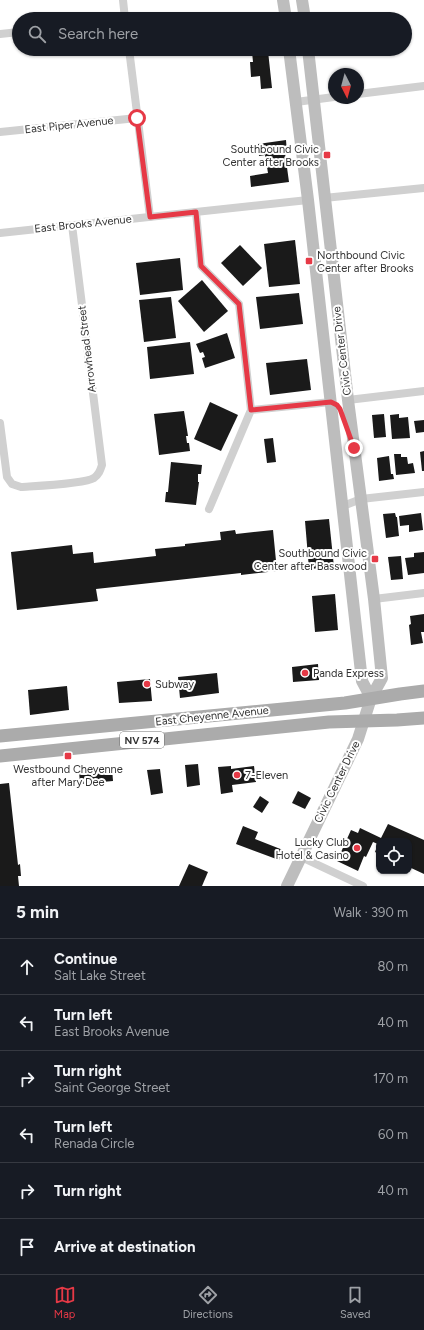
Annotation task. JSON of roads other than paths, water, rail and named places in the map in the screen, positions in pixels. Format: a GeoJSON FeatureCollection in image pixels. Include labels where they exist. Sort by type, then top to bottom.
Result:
{"type":"FeatureCollection","features":[{"type":"Feature","properties":{"kind":"main road"},"geometry":{"type":"LineString","coordinates":[[283,0],[285,12]]}},
{"type":"Feature","properties":{"kind":"main road"},"geometry":{"type":"LineString","coordinates":[[302,0],[303,12]]}},
{"type":"Feature","properties":{"kind":"main road","name":"Civic Center Drive"},"geometry":{"type":"LineString","coordinates":[[290,56],[305,172],[362,681],[371,698]]}},
{"type":"Feature","properties":{"kind":"main road","name":"Civic Center Drive"},"geometry":{"type":"LineString","coordinates":[[287,886],[358,739],[371,698],[382,678],[374,599],[330,251],[309,56]]}},
{"type":"Feature","properties":{"kind":"main road"},"geometry":{"type":"LineString","coordinates":[[305,172],[311,172],[316,194],[318,197],[324,198]]}},
{"type":"Feature","properties":{"kind":"main road"},"geometry":{"type":"LineString","coordinates":[[308,200],[314,206],[318,214],[322,243],[324,247],[330,251]]}},
{"type":"Feature","properties":{"kind":"main road"},"geometry":{"type":"LineString","coordinates":[[324,345],[340,394],[344,399],[348,400]]}},
{"type":"Feature","properties":{"kind":"main road"},"geometry":{"type":"LineString","coordinates":[[331,402],[337,405],[340,409],[354,448]]}},
{"type":"Feature","properties":{"kind":"main road","name":"East Cheyenne Avenue"},"geometry":{"type":"LineString","coordinates":[[0,736],[345,703],[424,691]]}},
{"type":"Feature","properties":{"kind":"main road"},"geometry":{"type":"LineString","coordinates":[[167,738],[173,730],[230,714]]}},
{"type":"Feature","properties":{"kind":"main road","name":"East Cheyenne Avenue"},"geometry":{"type":"LineString","coordinates":[[0,756],[329,722],[424,718]]}},
{"type":"Feature","properties":{"kind":"main road"},"geometry":{"type":"LineString","coordinates":[[107,744],[154,731],[166,720]]}},
{"type":"Feature","properties":{"kind":"main road"},"geometry":{"type":"LineString","coordinates":[[24,754],[49,738],[67,730]]}},
{"type":"Feature","properties":{"kind":"main road"},"geometry":{"type":"LineString","coordinates":[[0,747],[17,742],[19,735]]}},
{"type":"Feature","properties":{"kind":"street"},"geometry":{"type":"LineString","coordinates":[[123,0],[124,12]]}},
{"type":"Feature","properties":{"kind":"street"},"geometry":{"type":"LineString","coordinates":[[0,34],[12,33]]}},
{"type":"Feature","properties":{"kind":"street"},"geometry":{"type":"LineString","coordinates":[[130,56],[150,217]]}},
{"type":"Feature","properties":{"kind":"street"},"geometry":{"type":"LineString","coordinates":[[364,93],[424,86]]}},
{"type":"Feature","properties":{"kind":"street"},"geometry":{"type":"LineString","coordinates":[[296,102],[328,98]]}},
{"type":"Feature","properties":{"kind":"street","name":"East Piper Avenue"},"geometry":{"type":"LineString","coordinates":[[0,132],[137,118]]}},
{"type":"Feature","properties":{"kind":"street"},"geometry":{"type":"LineString","coordinates":[[324,198],[424,188]]}},
{"type":"Feature","properties":{"kind":"street","name":"East Brooks Avenue"},"geometry":{"type":"LineString","coordinates":[[0,233],[308,200]]}},
{"type":"Feature","properties":{"kind":"street"},"geometry":{"type":"LineString","coordinates":[[196,212],[201,266],[239,304],[251,410],[209,509]]}},
{"type":"Feature","properties":{"kind":"street","name":"Arrowhead Street"},"geometry":{"type":"LineString","coordinates":[[0,423],[7,477],[12,484],[21,487],[82,482],[92,479],[99,474],[102,465],[72,225]]}},
{"type":"Feature","properties":{"kind":"street"},"geometry":{"type":"LineString","coordinates":[[348,400],[424,391]]}},
{"type":"Feature","properties":{"kind":"street"},"geometry":{"type":"LineString","coordinates":[[251,410],[331,402]]}},
{"type":"Feature","properties":{"kind":"street"},"geometry":{"type":"LineString","coordinates":[[343,506],[361,499],[424,492]]}},
{"type":"Feature","properties":{"kind":"street"},"geometry":{"type":"LineString","coordinates":[[374,599],[424,593]]}},
{"type":"Feature","properties":{"kind":"street"},"geometry":{"type":"LineString","coordinates":[[301,857],[363,886]]}},
{"type":"Feature","properties":{"kind":"place","name":"Southbound Civic Center after Brooks"},"geometry":{"type":"Point","coordinates":[327,155]}},
{"type":"Feature","properties":{"kind":"place","name":"Northbound Civic Center after Brooks"},"geometry":{"type":"Point","coordinates":[309,261]}},
{"type":"Feature","properties":{"kind":"place","name":"Southbound Civic Center after Basswood"},"geometry":{"type":"Point","coordinates":[375,559]}},
{"type":"Feature","properties":{"kind":"place","name":"Panda Express"},"geometry":{"type":"Point","coordinates":[305,673]}},
{"type":"Feature","properties":{"kind":"place","name":"Subway"},"geometry":{"type":"Point","coordinates":[147,684]}},
{"type":"Feature","properties":{"kind":"place","name":"Westbound Cheyenne after Mary Dee"},"geometry":{"type":"Point","coordinates":[68,756]}},
{"type":"Feature","properties":{"kind":"place","name":"7-Eleven"},"geometry":{"type":"Point","coordinates":[237,775]}},
{"type":"Feature","properties":{"kind":"place","name":"Lucky Club Hotel & Casino"},"geometry":{"type":"Point","coordinates":[357,848]}}]}
